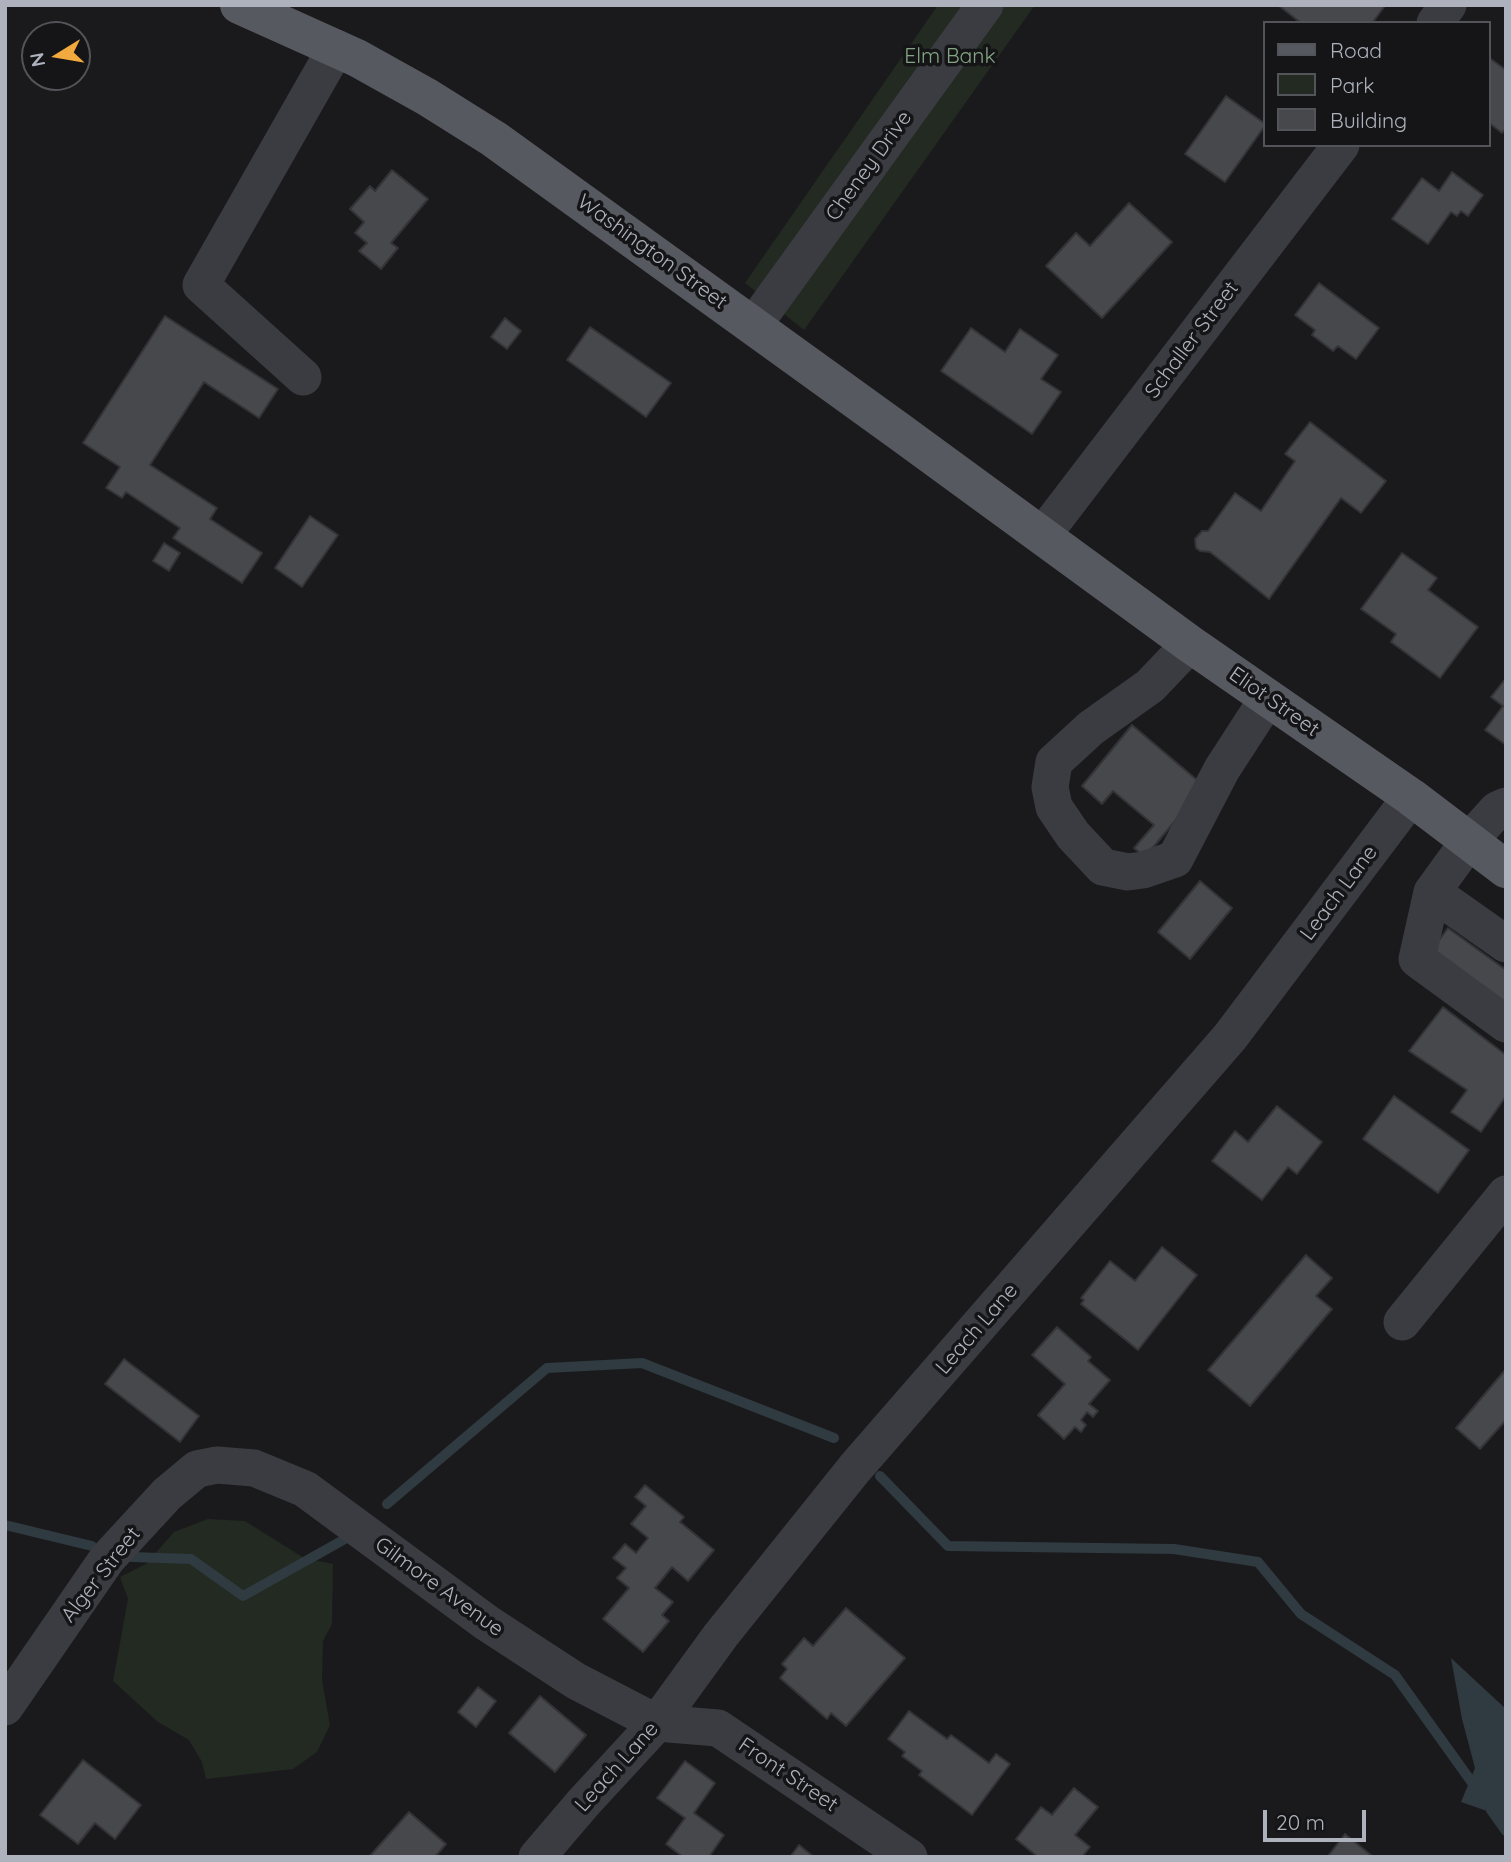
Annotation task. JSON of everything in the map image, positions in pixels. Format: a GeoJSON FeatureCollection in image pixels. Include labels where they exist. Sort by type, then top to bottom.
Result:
{"type":"FeatureCollection","features":[{"type":"Feature","properties":{"kind":"main road","name":"Washington Street"},"geometry":{"type":"LineString","coordinates":[[239,5],[336,48],[427,97],[494,139],[1042,536]]}},
{"type":"Feature","properties":{"kind":"main road","name":"Eliot Street"},"geometry":{"type":"LineString","coordinates":[[1042,536],[1190,644],[1411,797],[1506,870]]}},
{"type":"Feature","properties":{"kind":"street","name":"Cheney Drive"},"geometry":{"type":"LineString","coordinates":[[753,326],[985,5]]}},
{"type":"Feature","properties":{"kind":"street"},"geometry":{"type":"LineString","coordinates":[[1436,21],[1448,5]]}},
{"type":"Feature","properties":{"kind":"street"},"geometry":{"type":"LineString","coordinates":[[303,377],[201,285],[336,48]]}},
{"type":"Feature","properties":{"kind":"street","name":"Schaller Street"},"geometry":{"type":"LineString","coordinates":[[1042,536],[1339,147]]}},
{"type":"Feature","properties":{"kind":"street"},"geometry":{"type":"LineString","coordinates":[[1190,644],[1150,686],[1091,728],[1054,762],[1050,787],[1054,807],[1073,835],[1103,867],[1128,872],[1175,859],[1222,769],[1268,698]]}},
{"type":"Feature","properties":{"kind":"street","name":"Leach Lane"},"geometry":{"type":"LineString","coordinates":[[537,1857],[584,1801],[657,1723],[721,1635],[855,1468],[1230,1037],[1411,797]]}},
{"type":"Feature","properties":{"kind":"street"},"geometry":{"type":"LineString","coordinates":[[1506,806],[1497,810],[1469,842],[1432,892],[1417,959],[1506,1024]]}},
{"type":"Feature","properties":{"kind":"street"},"geometry":{"type":"LineString","coordinates":[[1432,892],[1506,944]]}},
{"type":"Feature","properties":{"kind":"street"},"geometry":{"type":"LineString","coordinates":[[1402,1322],[1506,1194]]}},
{"type":"Feature","properties":{"kind":"street","name":"Gilmore Avenue"},"geometry":{"type":"LineString","coordinates":[[217,1465],[254,1468],[305,1489],[487,1623],[576,1681],[657,1723]]}},
{"type":"Feature","properties":{"kind":"street","name":"Alger Street"},"geometry":{"type":"LineString","coordinates":[[5,1707],[107,1559],[167,1494],[197,1469],[217,1465]]}},
{"type":"Feature","properties":{"kind":"street","name":"Front Street"},"geometry":{"type":"LineString","coordinates":[[657,1723],[718,1728],[909,1857]]}},
{"type":"Feature","properties":{"kind":"green space","name":"Elm Bank"},"geometry":{"type":"Polygon","coordinates":[[[938,5],[1035,5],[804,330],[745,283],[938,5]]]}},
{"type":"Feature","properties":{"kind":"green space"},"geometry":{"type":"Polygon","coordinates":[[[208,1519],[245,1521],[304,1558],[333,1564],[332,1624],[323,1641],[322,1680],[330,1725],[317,1752],[293,1769],[206,1779],[202,1762],[189,1740],[158,1722],[113,1681],[128,1599],[120,1577],[146,1564],[174,1532],[208,1519]]]}},
{"type":"Feature","properties":{"kind":"shaded area"},"geometry":{"type":"Polygon","coordinates":[[[1451,1658],[1506,1709],[1506,1826],[1487,1811],[1461,1802],[1475,1768],[1462,1719],[1451,1658]]]}},
{"type":"Feature","properties":{"kind":"building"},"geometry":{"type":"Polygon","coordinates":[[[1278,5],[1384,7],[1374,21],[1298,21],[1278,5]]]}},
{"type":"Feature","properties":{"kind":"building"},"geometry":{"type":"Polygon","coordinates":[[[1490,58],[1506,70],[1506,128],[1502,133],[1490,124],[1490,58]]]}},
{"type":"Feature","properties":{"kind":"building"},"geometry":{"type":"Polygon","coordinates":[[[1226,96],[1262,122],[1262,130],[1225,182],[1185,154],[1226,96]]]}},
{"type":"Feature","properties":{"kind":"building"},"geometry":{"type":"Polygon","coordinates":[[[392,170],[428,199],[391,243],[398,248],[381,269],[359,251],[367,243],[355,233],[364,222],[350,209],[370,186],[375,191],[392,170]]]}},
{"type":"Feature","properties":{"kind":"building"},"geometry":{"type":"Polygon","coordinates":[[[1452,172],[1483,195],[1468,216],[1461,211],[1457,216],[1451,212],[1428,244],[1392,219],[1422,178],[1439,191],[1452,172]]]}},
{"type":"Feature","properties":{"kind":"building"},"geometry":{"type":"Polygon","coordinates":[[[1129,203],[1172,242],[1102,318],[1046,266],[1076,233],[1090,246],[1129,203]]]}},
{"type":"Feature","properties":{"kind":"building"},"geometry":{"type":"Polygon","coordinates":[[[1319,283],[1379,328],[1356,359],[1338,346],[1333,351],[1312,335],[1315,330],[1295,315],[1319,283]]]}},
{"type":"Feature","properties":{"kind":"building"},"geometry":{"type":"Polygon","coordinates":[[[165,316],[278,389],[259,418],[204,382],[150,465],[217,508],[210,519],[262,553],[242,583],[173,538],[180,528],[126,492],[122,498],[106,488],[120,467],[83,443],[165,316]]]}},
{"type":"Feature","properties":{"kind":"building"},"geometry":{"type":"Polygon","coordinates":[[[505,318],[521,331],[507,349],[491,337],[505,318]]]}},
{"type":"Feature","properties":{"kind":"building"},"geometry":{"type":"Polygon","coordinates":[[[590,327],[671,383],[646,417],[567,360],[590,327]]]}},
{"type":"Feature","properties":{"kind":"building"},"geometry":{"type":"Polygon","coordinates":[[[971,328],[1005,352],[1020,329],[1058,355],[1041,379],[1061,392],[1032,434],[941,371],[971,328]]]}},
{"type":"Feature","properties":{"kind":"building"},"geometry":{"type":"Polygon","coordinates":[[[1310,422],[1386,481],[1361,513],[1341,498],[1269,599],[1210,552],[1196,548],[1195,539],[1202,531],[1208,531],[1235,493],[1261,511],[1295,461],[1285,454],[1310,422]]]}},
{"type":"Feature","properties":{"kind":"building"},"geometry":{"type":"Polygon","coordinates":[[[310,516],[338,535],[302,587],[275,568],[310,516]]]}},
{"type":"Feature","properties":{"kind":"building"},"geometry":{"type":"Polygon","coordinates":[[[164,543],[180,553],[169,571],[153,561],[164,543]]]}},
{"type":"Feature","properties":{"kind":"building"},"geometry":{"type":"Polygon","coordinates":[[[1402,553],[1437,578],[1428,590],[1478,627],[1440,678],[1391,642],[1396,634],[1361,609],[1402,553]]]}},
{"type":"Feature","properties":{"kind":"building"},"geometry":{"type":"Polygon","coordinates":[[[1506,678],[1506,745],[1485,730],[1503,706],[1491,697],[1506,678]]]}},
{"type":"Feature","properties":{"kind":"building"},"geometry":{"type":"Polygon","coordinates":[[[1132,725],[1204,786],[1145,857],[1134,848],[1154,825],[1113,791],[1102,804],[1082,786],[1132,725]]]}},
{"type":"Feature","properties":{"kind":"building"},"geometry":{"type":"Polygon","coordinates":[[[1200,881],[1232,908],[1190,959],[1158,932],[1200,881]]]}},
{"type":"Feature","properties":{"kind":"building"},"geometry":{"type":"Polygon","coordinates":[[[1448,928],[1506,970],[1506,1010],[1429,954],[1448,928]]]}},
{"type":"Feature","properties":{"kind":"building"},"geometry":{"type":"Polygon","coordinates":[[[1443,1007],[1506,1055],[1506,1096],[1481,1132],[1451,1112],[1467,1090],[1409,1051],[1443,1007]]]}},
{"type":"Feature","properties":{"kind":"building"},"geometry":{"type":"Polygon","coordinates":[[[1394,1096],[1469,1150],[1438,1193],[1363,1139],[1394,1096]]]}},
{"type":"Feature","properties":{"kind":"building"},"geometry":{"type":"Polygon","coordinates":[[[1277,1106],[1322,1142],[1297,1174],[1288,1167],[1262,1200],[1212,1161],[1235,1131],[1248,1142],[1277,1106]]]}},
{"type":"Feature","properties":{"kind":"building"},"geometry":{"type":"Polygon","coordinates":[[[1162,1247],[1197,1275],[1138,1350],[1081,1304],[1084,1300],[1081,1298],[1110,1261],[1135,1281],[1162,1247]]]}},
{"type":"Feature","properties":{"kind":"building"},"geometry":{"type":"Polygon","coordinates":[[[1306,1255],[1332,1278],[1316,1296],[1332,1309],[1250,1406],[1208,1370],[1306,1255]]]}},
{"type":"Feature","properties":{"kind":"building"},"geometry":{"type":"Polygon","coordinates":[[[1057,1327],[1091,1357],[1088,1361],[1110,1380],[1089,1404],[1098,1411],[1093,1417],[1087,1412],[1081,1420],[1086,1425],[1081,1432],[1075,1427],[1064,1439],[1038,1415],[1065,1384],[1032,1355],[1057,1327]]]}},
{"type":"Feature","properties":{"kind":"building"},"geometry":{"type":"Polygon","coordinates":[[[124,1359],[199,1416],[180,1442],[105,1384],[124,1359]]]}},
{"type":"Feature","properties":{"kind":"building"},"geometry":{"type":"Polygon","coordinates":[[[1506,1369],[1506,1420],[1480,1449],[1456,1428],[1506,1369]]]}},
{"type":"Feature","properties":{"kind":"building"},"geometry":{"type":"Polygon","coordinates":[[[645,1485],[684,1517],[680,1522],[714,1550],[688,1581],[672,1567],[655,1588],[673,1602],[662,1615],[669,1621],[643,1652],[603,1619],[629,1588],[617,1578],[626,1568],[613,1558],[625,1544],[636,1553],[648,1538],[631,1524],[646,1506],[635,1497],[645,1485]]]}},
{"type":"Feature","properties":{"kind":"building"},"geometry":{"type":"Polygon","coordinates":[[[846,1608],[905,1658],[846,1726],[831,1713],[827,1719],[780,1678],[787,1669],[782,1664],[804,1638],[813,1646],[846,1608]]]}},
{"type":"Feature","properties":{"kind":"building"},"geometry":{"type":"Polygon","coordinates":[[[478,1687],[496,1701],[476,1727],[458,1712],[478,1687]]]}},
{"type":"Feature","properties":{"kind":"building"},"geometry":{"type":"Polygon","coordinates":[[[540,1696],[586,1735],[555,1772],[509,1733],[540,1696]]]}},
{"type":"Feature","properties":{"kind":"building"},"geometry":{"type":"Polygon","coordinates":[[[909,1711],[947,1739],[951,1735],[989,1763],[996,1754],[1010,1764],[972,1815],[919,1775],[922,1771],[902,1756],[905,1752],[888,1739],[909,1711]]]}},
{"type":"Feature","properties":{"kind":"building"},"geometry":{"type":"Polygon","coordinates":[[[83,1760],[141,1805],[115,1839],[95,1823],[78,1844],[40,1815],[83,1760]]]}},
{"type":"Feature","properties":{"kind":"building"},"geometry":{"type":"Polygon","coordinates":[[[685,1761],[715,1783],[694,1813],[724,1835],[709,1857],[683,1857],[666,1844],[685,1818],[657,1798],[685,1761]]]}},
{"type":"Feature","properties":{"kind":"building"},"geometry":{"type":"Polygon","coordinates":[[[1074,1788],[1098,1807],[1075,1835],[1090,1847],[1082,1857],[1038,1857],[1016,1839],[1041,1807],[1052,1815],[1074,1788]]]}},
{"type":"Feature","properties":{"kind":"building"},"geometry":{"type":"Polygon","coordinates":[[[409,1812],[446,1844],[435,1857],[369,1857],[409,1812]]]}},
{"type":"Feature","properties":{"kind":"building"},"geometry":{"type":"Polygon","coordinates":[[[1345,1834],[1372,1856],[1372,1857],[1328,1856],[1345,1834]]]}},
{"type":"Feature","properties":{"kind":"building"},"geometry":{"type":"Polygon","coordinates":[[[799,1845],[814,1857],[790,1857],[799,1845]]]}},
{"type":"Feature","properties":{"kind":"waterway"},"geometry":{"type":"LineString","coordinates":[[387,1504],[547,1368],[642,1363],[834,1438]]}},
{"type":"Feature","properties":{"kind":"waterway"},"geometry":{"type":"LineString","coordinates":[[880,1476],[948,1546],[1174,1549],[1258,1562],[1301,1614],[1395,1675],[1478,1791]]}},
{"type":"Feature","properties":{"kind":"waterway"},"geometry":{"type":"LineString","coordinates":[[5,1525],[92,1546]]}},
{"type":"Feature","properties":{"kind":"waterway"},"geometry":{"type":"LineString","coordinates":[[132,1557],[191,1559],[243,1596],[345,1539]]}},
{"type":"Feature","properties":{"kind":"waterway"},"geometry":{"type":"LineString","coordinates":[[1491,1810],[1506,1831]]}}]}
